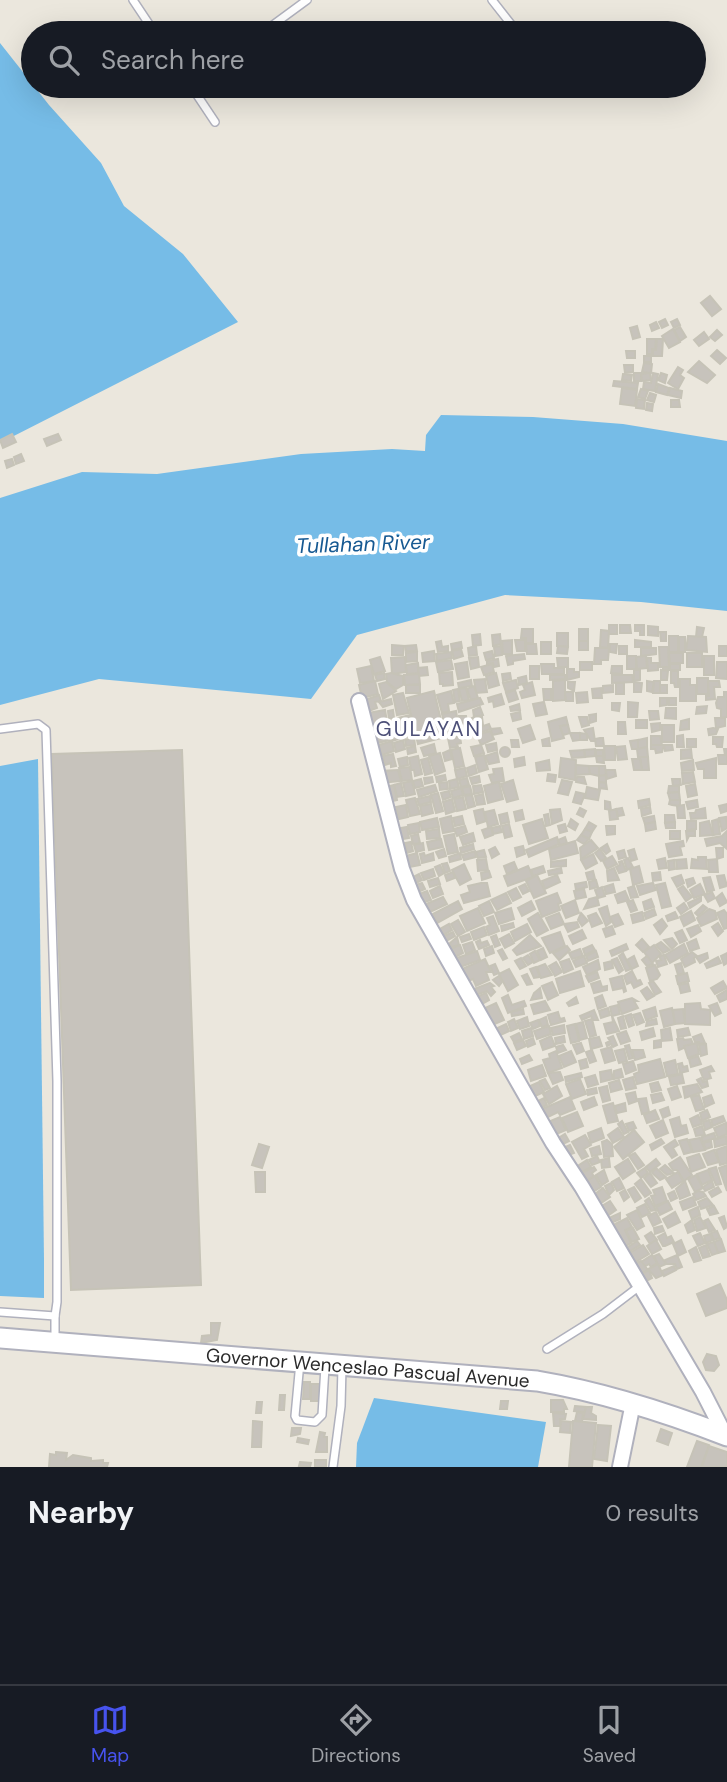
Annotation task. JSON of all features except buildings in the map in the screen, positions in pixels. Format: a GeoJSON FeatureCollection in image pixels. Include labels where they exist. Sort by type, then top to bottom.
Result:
{"type":"FeatureCollection","features":[{"type":"Feature","properties":{"kind":"main road","name":"Governor Wenceslao Pascual Avenue"},"geometry":{"type":"LineString","coordinates":[[0,1338],[537,1381],[595,1392],[633,1403],[726,1436]]}},
{"type":"Feature","properties":{"kind":"street"},"geometry":{"type":"LineString","coordinates":[[359,701],[399,859],[414,900],[485,1027],[641,1285],[726,1436]]}},
{"type":"Feature","properties":{"kind":"street"},"geometry":{"type":"LineString","coordinates":[[620,1467],[633,1403]]}},
{"type":"Feature","properties":{"kind":"lane"},"geometry":{"type":"LineString","coordinates":[[133,0],[147,21]]}},
{"type":"Feature","properties":{"kind":"lane"},"geometry":{"type":"LineString","coordinates":[[278,21],[307,0]]}},
{"type":"Feature","properties":{"kind":"lane"},"geometry":{"type":"LineString","coordinates":[[492,0],[509,21]]}},
{"type":"Feature","properties":{"kind":"lane"},"geometry":{"type":"LineString","coordinates":[[199,98],[215,122]]}},
{"type":"Feature","properties":{"kind":"lane"},"geometry":{"type":"LineString","coordinates":[[0,729],[38,724],[46,730],[57,1082],[55,1342]]}},
{"type":"Feature","properties":{"kind":"lane"},"geometry":{"type":"LineString","coordinates":[[547,1349],[603,1314],[641,1285]]}},
{"type":"Feature","properties":{"kind":"lane"},"geometry":{"type":"LineString","coordinates":[[0,1312],[55,1316]]}},
{"type":"Feature","properties":{"kind":"lane"},"geometry":{"type":"LineString","coordinates":[[300,1362],[295,1416],[297,1420],[315,1422],[322,1415],[334,1364]]}},
{"type":"Feature","properties":{"kind":"lane"},"geometry":{"type":"LineString","coordinates":[[333,1467],[341,1406],[334,1364]]}},
{"type":"Feature","properties":{"kind":"water"},"geometry":{"type":"Polygon","coordinates":[[[0,43],[21,70],[21,98],[43,98],[101,163],[124,206],[183,254],[238,322],[0,443],[0,43]]]}},
{"type":"Feature","properties":{"kind":"water","name":"Tullahan River"},"geometry":{"type":"Polygon","coordinates":[[[441,415],[533,417],[623,424],[727,441],[727,611],[641,602],[505,595],[357,635],[311,699],[99,679],[0,705],[0,498],[82,472],[157,474],[301,454],[392,449],[425,451],[426,435],[441,415]]]}},
{"type":"Feature","properties":{"kind":"water"},"geometry":{"type":"Polygon","coordinates":[[[38,759],[44,1298],[0,1296],[0,766],[38,759]]]}},
{"type":"Feature","properties":{"kind":"water"},"geometry":{"type":"Polygon","coordinates":[[[374,1398],[546,1422],[538,1467],[356,1467],[357,1443],[374,1398]]]}},
{"type":"Feature","properties":{"kind":"district","name":"GULAYAN"},"geometry":{"type":"Point","coordinates":[429,729]}}]}
